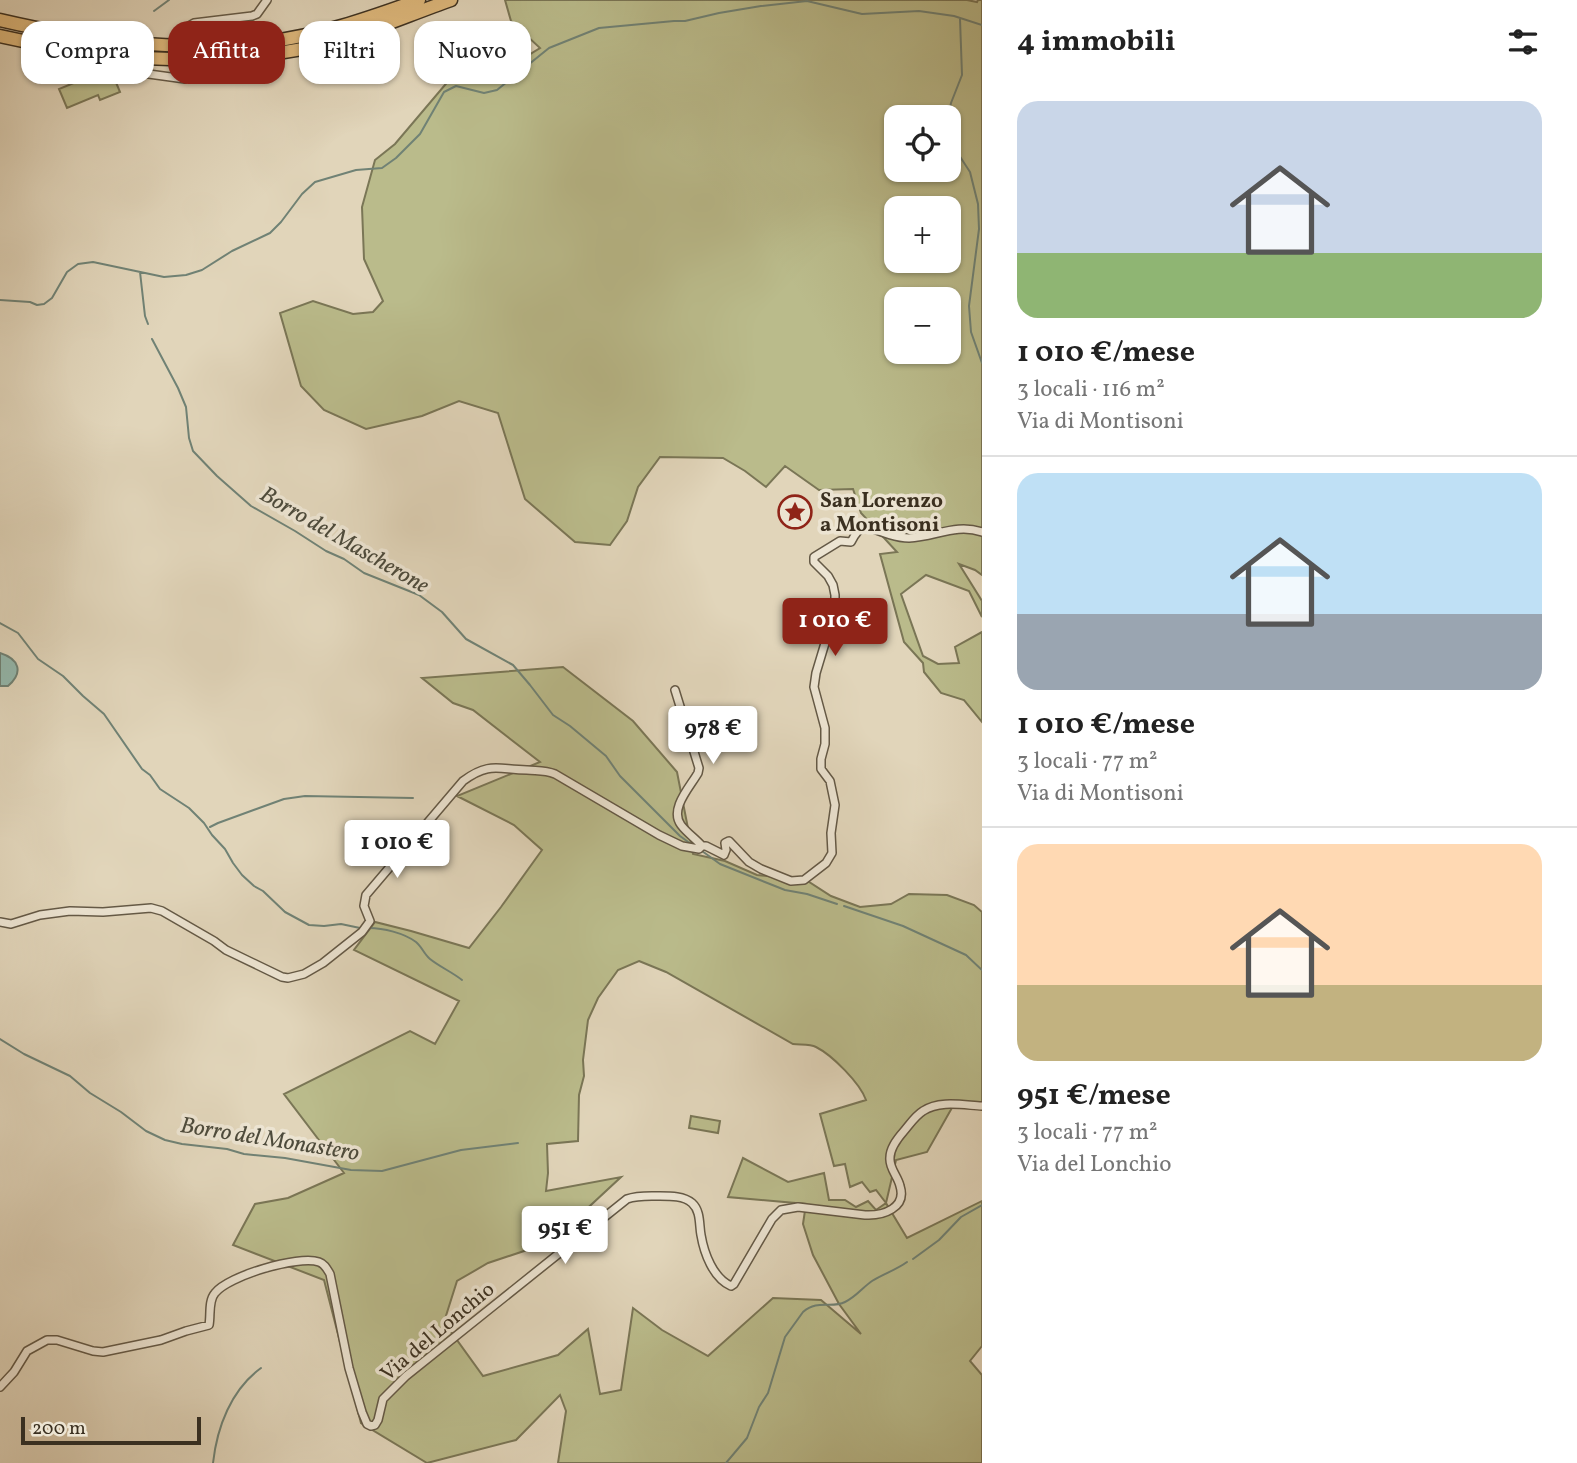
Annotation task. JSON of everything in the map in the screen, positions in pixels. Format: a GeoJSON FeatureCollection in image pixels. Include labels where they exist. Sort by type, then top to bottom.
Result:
{"type":"FeatureCollection","features":[{"type":"Feature","properties":{"kind":"highway"},"geometry":{"type":"LineString","coordinates":[[0,20],[49,31],[128,42],[223,45],[266,42],[338,27],[419,0]]}},
{"type":"Feature","properties":{"kind":"highway"},"geometry":{"type":"LineString","coordinates":[[0,36],[46,46],[145,58],[223,60],[268,55],[341,40],[451,0]]}},
{"type":"Feature","properties":{"kind":"street"},"geometry":{"type":"LineString","coordinates":[[154,75],[185,79],[184,33],[187,27],[194,23],[252,16],[267,0]]}},
{"type":"Feature","properties":{"kind":"street"},"geometry":{"type":"LineString","coordinates":[[675,690],[699,768],[680,804],[677,815],[681,825],[702,846],[724,855],[724,843],[729,841],[749,862],[761,869],[791,881],[804,880],[823,866],[832,853],[831,833],[835,805],[830,781],[821,769],[825,729],[814,687],[835,610],[835,595],[828,576],[813,560],[815,555],[840,541],[851,542],[866,526],[907,538],[955,528],[982,533]]}},
{"type":"Feature","properties":{"kind":"street"},"geometry":{"type":"LineString","coordinates":[[0,922],[10,924],[40,915],[70,911],[103,912],[152,908],[162,911],[226,950],[282,977],[304,974],[335,954],[369,924],[370,918],[364,906],[366,895],[463,781],[480,771],[496,768],[545,770],[659,835],[682,846],[699,849],[702,846]]}},
{"type":"Feature","properties":{"kind":"street","name":"Via del Lonchio"},"geometry":{"type":"LineString","coordinates":[[0,1387],[14,1372],[27,1351],[47,1340],[103,1352],[170,1338],[209,1325],[212,1298],[224,1284],[275,1265],[302,1261],[318,1262],[325,1266],[332,1278],[349,1368],[362,1412],[368,1424],[375,1425],[383,1399],[406,1376],[627,1199],[635,1196],[665,1196],[692,1203],[698,1212],[702,1239],[712,1265],[718,1277],[731,1286],[772,1219],[781,1210],[794,1206],[865,1215],[887,1213],[897,1205],[901,1197],[900,1185],[890,1160],[891,1152],[917,1115],[934,1106],[982,1106]]}},
{"type":"Feature","properties":{"kind":"green space"},"geometry":{"type":"Polygon","coordinates":[[[505,0],[982,0],[982,575],[959,564],[982,601],[982,617],[969,591],[926,575],[901,594],[923,656],[938,664],[959,663],[955,647],[982,632],[982,722],[964,700],[941,693],[924,672],[923,663],[904,642],[880,554],[897,552],[861,513],[853,489],[819,490],[785,466],[766,487],[723,458],[660,457],[638,487],[627,521],[610,545],[575,542],[525,499],[498,413],[459,401],[422,416],[366,429],[324,410],[301,386],[280,313],[313,301],[353,314],[373,312],[383,301],[364,259],[362,207],[375,160],[395,144],[446,84],[531,84],[531,54],[540,48],[531,40],[531,21],[511,21],[505,0]]]}},
{"type":"Feature","properties":{"kind":"green space"},"geometry":{"type":"Polygon","coordinates":[[[71,84],[117,84],[120,92],[100,100],[98,95],[67,108],[59,89],[71,84]]]}},
{"type":"Feature","properties":{"kind":"green space"},"geometry":{"type":"Polygon","coordinates":[[[563,667],[633,721],[677,772],[693,854],[725,861],[757,875],[806,880],[831,896],[860,907],[891,904],[909,894],[947,895],[974,905],[982,912],[982,1107],[953,1106],[927,1152],[896,1160],[886,1203],[907,1238],[982,1201],[982,1346],[970,1361],[982,1375],[982,1463],[558,1463],[566,1411],[560,1395],[516,1440],[427,1463],[361,1423],[324,1280],[233,1245],[255,1204],[288,1198],[344,1173],[284,1094],[410,1031],[435,1044],[459,1001],[354,950],[375,922],[469,948],[542,850],[514,825],[457,796],[540,762],[473,710],[453,703],[422,678],[563,667]],[[639,961],[618,970],[598,998],[588,1020],[583,1060],[584,1076],[579,1095],[578,1141],[547,1144],[546,1191],[621,1177],[551,1242],[488,1263],[457,1281],[444,1322],[483,1376],[558,1355],[588,1329],[600,1394],[621,1390],[633,1308],[662,1330],[708,1356],[773,1298],[821,1300],[861,1334],[839,1304],[813,1255],[803,1224],[806,1204],[728,1197],[743,1158],[788,1182],[824,1173],[829,1200],[845,1200],[856,1207],[868,1201],[876,1210],[886,1203],[876,1190],[870,1192],[862,1182],[850,1187],[845,1164],[834,1166],[820,1114],[866,1100],[845,1070],[816,1047],[793,1044],[666,972],[639,961]]]}},
{"type":"Feature","properties":{"kind":"green space"},"geometry":{"type":"Polygon","coordinates":[[[691,1116],[720,1121],[718,1133],[689,1128],[691,1116]]]}},
{"type":"Feature","properties":{"kind":"water"},"geometry":{"type":"Polygon","coordinates":[[[0,653],[12,659],[17,666],[16,676],[8,686],[0,686],[0,653]]]}},
{"type":"Feature","properties":{"kind":"waterway"},"geometry":{"type":"LineString","coordinates":[[154,11],[169,0]]}},
{"type":"Feature","properties":{"kind":"waterway"},"geometry":{"type":"LineString","coordinates":[[0,300],[44,304],[52,298],[67,272],[78,264],[93,262],[164,277],[202,270],[232,251],[270,233],[315,182],[356,170],[382,168],[396,158],[420,134],[444,92],[456,86],[484,93],[497,90],[549,48],[599,28],[685,21],[761,6],[807,1],[862,14],[919,11],[954,16],[982,25]]}},
{"type":"Feature","properties":{"kind":"waterway"},"geometry":{"type":"LineString","coordinates":[[960,19],[962,75],[951,103],[950,130],[957,152],[970,172],[978,204],[979,229],[969,306],[971,332],[982,363]]}},
{"type":"Feature","properties":{"kind":"waterway","name":"Borro del Mascherone"},"geometry":{"type":"LineString","coordinates":[[140,272],[148,324]]}},
{"type":"Feature","properties":{"kind":"waterway","name":"Borro del Mascherone"},"geometry":{"type":"LineString","coordinates":[[152,339],[186,407],[193,451],[217,476],[251,506],[326,551],[364,573],[419,595],[442,612],[466,639],[513,665],[553,715],[606,756],[620,776],[691,844]]}},
{"type":"Feature","properties":{"kind":"waterway"},"geometry":{"type":"LineString","coordinates":[[0,623],[18,633],[38,659],[63,676],[104,714],[142,769],[160,789],[189,808],[204,823],[242,875],[254,886],[285,912],[309,925],[341,924],[360,928]]}},
{"type":"Feature","properties":{"kind":"waterway"},"geometry":{"type":"LineString","coordinates":[[210,827],[284,799],[305,796],[413,798]]}},
{"type":"Feature","properties":{"kind":"waterway","name":"Borro del Mascherone"},"geometry":{"type":"LineString","coordinates":[[702,851],[720,864],[785,890],[837,904]]}},
{"type":"Feature","properties":{"kind":"waterway","name":"Borro del Mascherone"},"geometry":{"type":"LineString","coordinates":[[844,906],[903,926],[966,955],[982,970]]}},
{"type":"Feature","properties":{"kind":"waterway"},"geometry":{"type":"LineString","coordinates":[[369,928],[393,932],[411,939],[430,959],[462,980]]}},
{"type":"Feature","properties":{"kind":"waterway","name":"Borro del Monastero"},"geometry":{"type":"LineString","coordinates":[[0,1039],[70,1076],[146,1131],[182,1144],[351,1170],[382,1171],[461,1150],[518,1143]]}},
{"type":"Feature","properties":{"kind":"waterway"},"geometry":{"type":"LineString","coordinates":[[913,1259],[939,1240],[961,1217],[982,1205]]}},
{"type":"Feature","properties":{"kind":"waterway"},"geometry":{"type":"LineString","coordinates":[[726,1463],[747,1438],[759,1407],[768,1393],[785,1337],[803,1312],[814,1306],[845,1302],[872,1281],[907,1262]]}},
{"type":"Feature","properties":{"kind":"waterway"},"geometry":{"type":"LineString","coordinates":[[213,1463],[227,1410],[241,1387],[261,1368]]}},
{"type":"Feature","properties":{"kind":"place","name":"San Lorenzo a Montisoni"},"geometry":{"type":"Point","coordinates":[795,512]}}]}
